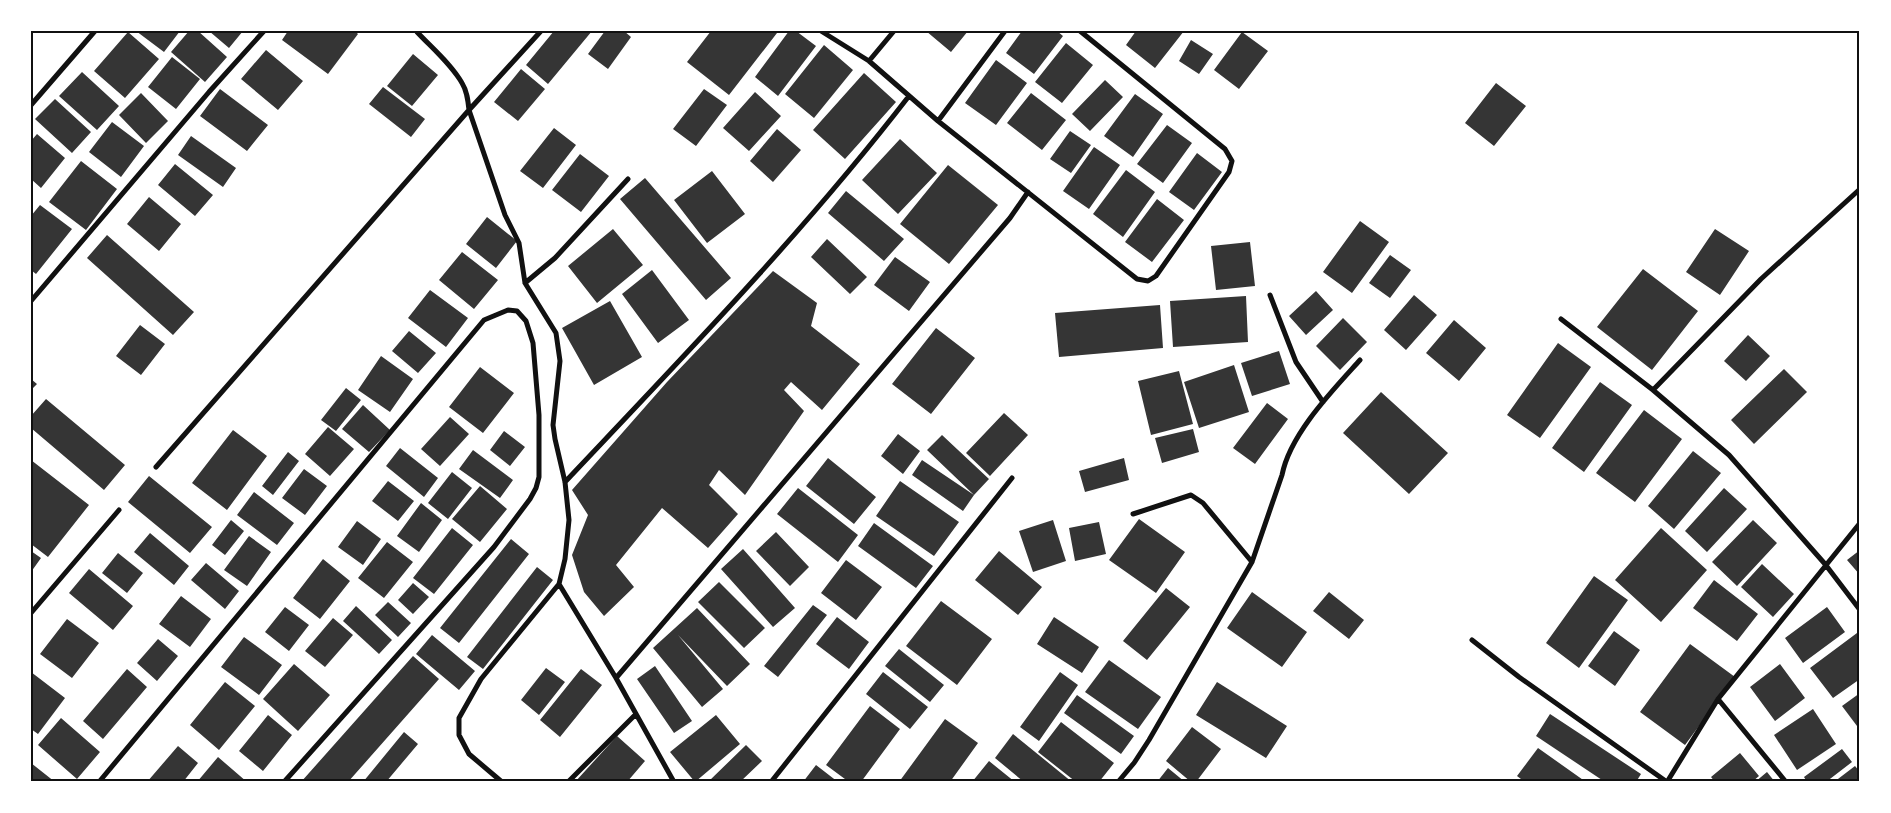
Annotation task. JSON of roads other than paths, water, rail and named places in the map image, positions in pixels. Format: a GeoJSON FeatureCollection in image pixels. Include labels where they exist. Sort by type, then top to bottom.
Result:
{"type":"FeatureCollection","features":[{"type":"Feature","properties":{"kind":"street"},"geometry":{"type":"LineString","coordinates":[[31,105],[95,31]]}},
{"type":"Feature","properties":{"kind":"street"},"geometry":{"type":"LineString","coordinates":[[31,301],[264,31]]}},
{"type":"Feature","properties":{"kind":"street"},"geometry":{"type":"LineString","coordinates":[[156,467],[469,110],[541,31]]}},
{"type":"Feature","properties":{"kind":"street"},"geometry":{"type":"LineString","coordinates":[[821,31],[870,61],[938,121],[1137,279],[1148,281],[1156,276],[1229,172],[1232,160],[1225,149],[1080,31]]}},
{"type":"Feature","properties":{"kind":"street"},"geometry":{"type":"LineString","coordinates":[[870,61],[894,31]]}},
{"type":"Feature","properties":{"kind":"street"},"geometry":{"type":"LineString","coordinates":[[938,121],[1005,31]]}},
{"type":"Feature","properties":{"kind":"street"},"geometry":{"type":"LineString","coordinates":[[417,32],[451,68],[462,83],[469,110],[505,215],[519,244],[525,283],[556,333],[560,361],[553,425],[554,439],[565,482],[569,520],[560,584],[481,679],[459,718],[459,735],[470,754],[502,782]]}},
{"type":"Feature","properties":{"kind":"street"},"geometry":{"type":"LineString","coordinates":[[565,482],[750,283],[868,149],[909,96]]}},
{"type":"Feature","properties":{"kind":"street"},"geometry":{"type":"LineString","coordinates":[[525,283],[555,258],[628,180]]}},
{"type":"Feature","properties":{"kind":"street"},"geometry":{"type":"LineString","coordinates":[[1653,390],[1761,279],[1860,189]]}},
{"type":"Feature","properties":{"kind":"street"},"geometry":{"type":"LineString","coordinates":[[616,678],[1010,218],[1028,192]]}},
{"type":"Feature","properties":{"kind":"street"},"geometry":{"type":"LineString","coordinates":[[1270,295],[1296,362],[1322,402]]}},
{"type":"Feature","properties":{"kind":"street"},"geometry":{"type":"LineString","coordinates":[[100,782],[484,320],[508,310],[517,311],[526,322],[533,343],[539,415],[539,477],[536,488],[494,548],[284,782]]}},
{"type":"Feature","properties":{"kind":"street"},"geometry":{"type":"LineString","coordinates":[[1561,319],[1653,390],[1729,455],[1826,564],[1860,610]]}},
{"type":"Feature","properties":{"kind":"street"},"geometry":{"type":"LineString","coordinates":[[1118,782],[1134,763],[1149,740],[1252,562],[1286,458],[1294,443],[1322,402],[1360,360]]}},
{"type":"Feature","properties":{"kind":"street"},"geometry":{"type":"LineString","coordinates":[[771,782],[1012,478]]}},
{"type":"Feature","properties":{"kind":"street"},"geometry":{"type":"LineString","coordinates":[[1133,514],[1190,495],[1203,502],[1252,562]]}},
{"type":"Feature","properties":{"kind":"street"},"geometry":{"type":"LineString","coordinates":[[31,612],[119,510]]}},
{"type":"Feature","properties":{"kind":"street"},"geometry":{"type":"LineString","coordinates":[[1472,640],[1519,677],[1667,782],[1718,700],[1860,524]]}},
{"type":"Feature","properties":{"kind":"street"},"geometry":{"type":"LineString","coordinates":[[560,584],[616,678],[674,782]]}},
{"type":"Feature","properties":{"kind":"street"},"geometry":{"type":"LineString","coordinates":[[1718,700],[1786,782]]}},
{"type":"Feature","properties":{"kind":"street"},"geometry":{"type":"LineString","coordinates":[[568,782],[635,715]]}}]}
